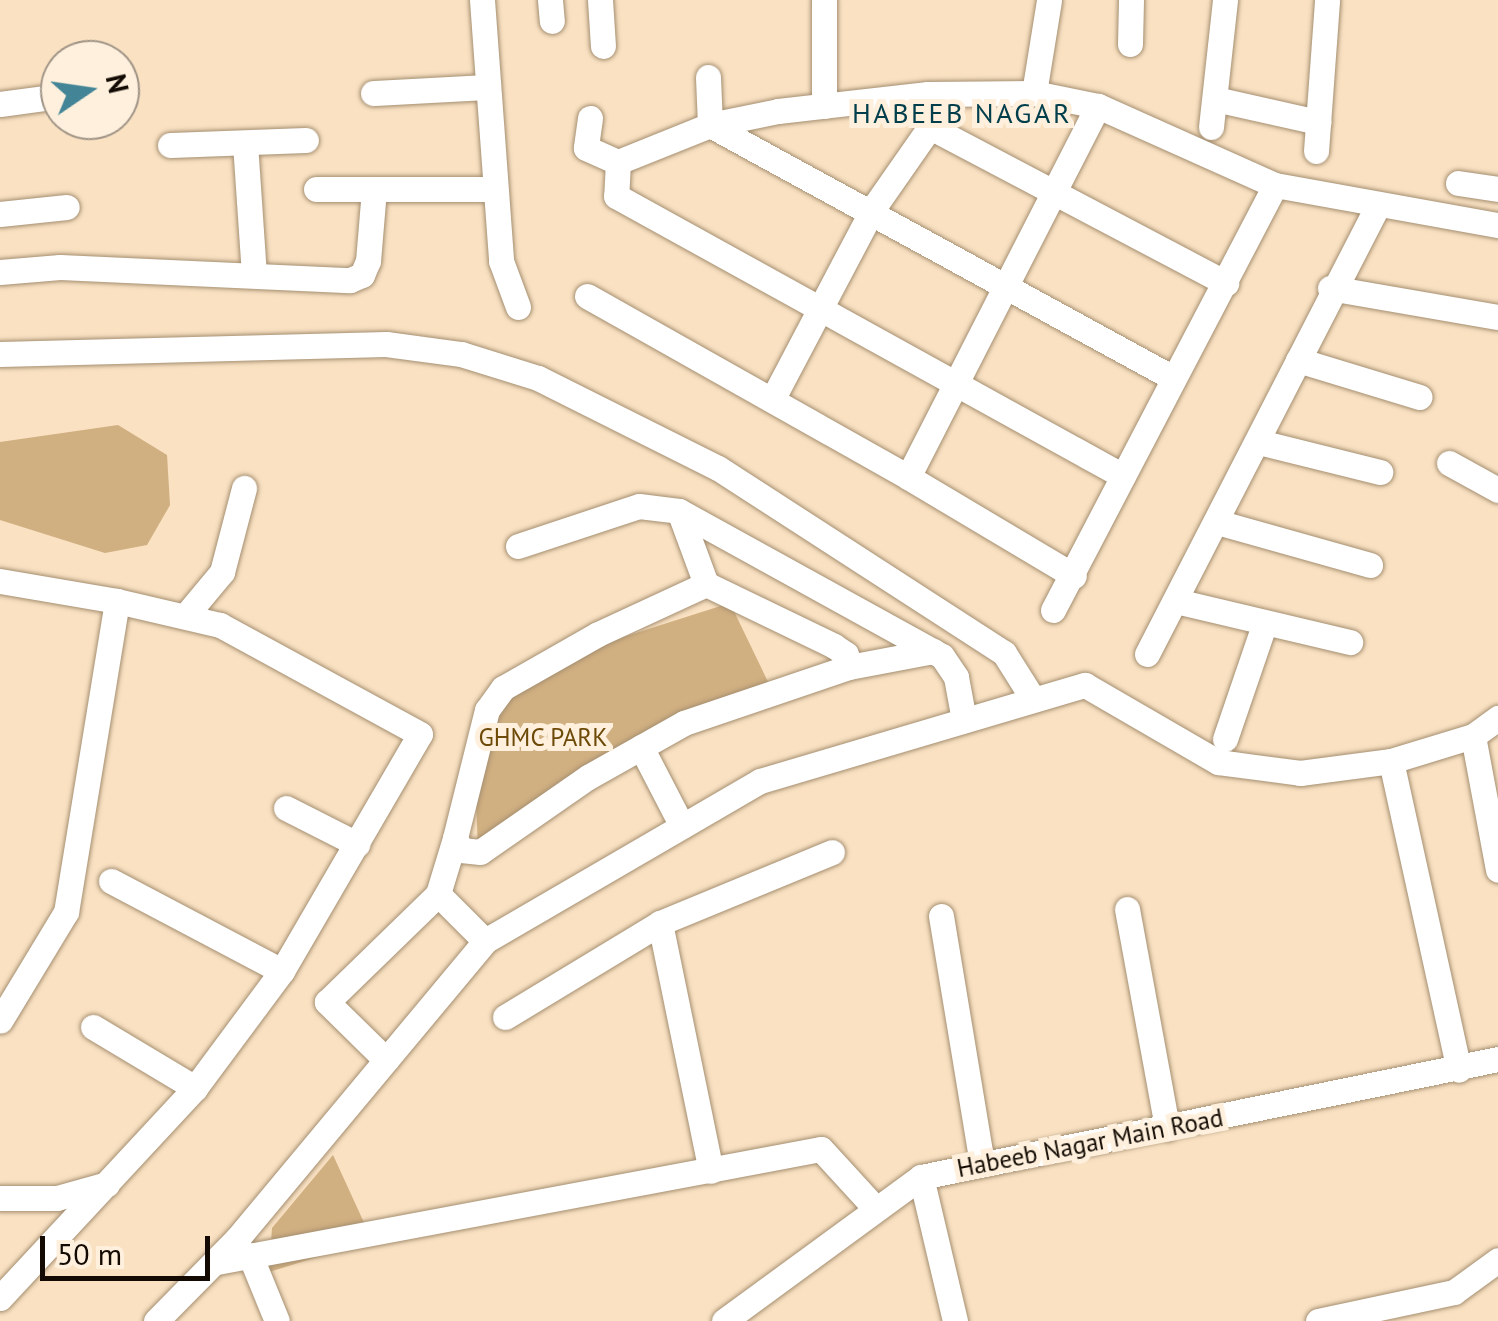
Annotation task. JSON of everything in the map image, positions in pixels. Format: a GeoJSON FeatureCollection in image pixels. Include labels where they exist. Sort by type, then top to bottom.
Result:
{"type":"FeatureCollection","features":[{"type":"Feature","properties":{"kind":"street"},"geometry":{"type":"LineString","coordinates":[[482,0],[502,261],[518,307]]}},
{"type":"Feature","properties":{"kind":"street"},"geometry":{"type":"LineString","coordinates":[[600,0],[603,46]]}},
{"type":"Feature","properties":{"kind":"street"},"geometry":{"type":"LineString","coordinates":[[824,0],[824,106]]}},
{"type":"Feature","properties":{"kind":"street"},"geometry":{"type":"LineString","coordinates":[[1034,93],[1049,0]]}},
{"type":"Feature","properties":{"kind":"street"},"geometry":{"type":"LineString","coordinates":[[1130,44],[1131,0]]}},
{"type":"Feature","properties":{"kind":"street"},"geometry":{"type":"LineString","coordinates":[[1211,126],[1226,0]]}},
{"type":"Feature","properties":{"kind":"street"},"geometry":{"type":"LineString","coordinates":[[1316,151],[1327,0]]}},
{"type":"Feature","properties":{"kind":"street"},"geometry":{"type":"LineString","coordinates":[[708,76],[710,125]]}},
{"type":"Feature","properties":{"kind":"street"},"geometry":{"type":"LineString","coordinates":[[373,93],[488,87]]}},
{"type":"Feature","properties":{"kind":"street"},"geometry":{"type":"LineString","coordinates":[[590,118],[586,148],[610,158],[710,125],[824,106],[928,94],[1034,93],[1098,106],[1275,185],[1377,207],[1498,226]]}},
{"type":"Feature","properties":{"kind":"street"},"geometry":{"type":"LineString","coordinates":[[772,400],[872,210],[930,127],[928,94]]}},
{"type":"Feature","properties":{"kind":"street"},"geometry":{"type":"LineString","coordinates":[[0,104],[40,99]]}},
{"type":"Feature","properties":{"kind":"street"},"geometry":{"type":"LineString","coordinates":[[1216,99],[1318,122]]}},
{"type":"Feature","properties":{"kind":"street"},"geometry":{"type":"LineString","coordinates":[[908,477],[1010,288],[1098,106]]}},
{"type":"Feature","properties":{"kind":"street"},"geometry":{"type":"LineString","coordinates":[[710,125],[872,210],[1173,378]]}},
{"type":"Feature","properties":{"kind":"street"},"geometry":{"type":"LineString","coordinates":[[930,127],[1226,282]]}},
{"type":"Feature","properties":{"kind":"street"},"geometry":{"type":"LineString","coordinates":[[170,145],[306,140]]}},
{"type":"Feature","properties":{"kind":"street"},"geometry":{"type":"LineString","coordinates":[[245,142],[254,275]]}},
{"type":"Feature","properties":{"kind":"street"},"geometry":{"type":"LineString","coordinates":[[610,158],[616,196],[1123,476]]}},
{"type":"Feature","properties":{"kind":"street"},"geometry":{"type":"LineString","coordinates":[[1458,183],[1498,188]]}},
{"type":"Feature","properties":{"kind":"street"},"geometry":{"type":"LineString","coordinates":[[1053,610],[1275,185]]}},
{"type":"Feature","properties":{"kind":"street"},"geometry":{"type":"LineString","coordinates":[[316,189],[495,189]]}},
{"type":"Feature","properties":{"kind":"street"},"geometry":{"type":"LineString","coordinates":[[0,272],[60,267],[362,275],[374,189]]}},
{"type":"Feature","properties":{"kind":"street"},"geometry":{"type":"LineString","coordinates":[[0,214],[67,207]]}},
{"type":"Feature","properties":{"kind":"street"},"geometry":{"type":"LineString","coordinates":[[1147,654],[1259,442],[1330,288],[1377,207]]}},
{"type":"Feature","properties":{"kind":"street"},"geometry":{"type":"LineString","coordinates":[[1330,288],[1498,317]]}},
{"type":"Feature","properties":{"kind":"street"},"geometry":{"type":"LineString","coordinates":[[587,296],[908,477],[1074,576]]}},
{"type":"Feature","properties":{"kind":"street"},"geometry":{"type":"LineString","coordinates":[[0,354],[386,344],[461,354],[538,378],[718,468],[987,642],[1022,673],[1033,699]]}},
{"type":"Feature","properties":{"kind":"street"},"geometry":{"type":"LineString","coordinates":[[1298,360],[1420,397]]}},
{"type":"Feature","properties":{"kind":"street"},"geometry":{"type":"LineString","coordinates":[[1259,442],[1380,472]]}},
{"type":"Feature","properties":{"kind":"street"},"geometry":{"type":"LineString","coordinates":[[1448,462],[1498,490]]}},
{"type":"Feature","properties":{"kind":"street"},"geometry":{"type":"LineString","coordinates":[[187,614],[222,572],[244,488]]}},
{"type":"Feature","properties":{"kind":"street"},"geometry":{"type":"LineString","coordinates":[[518,546],[639,506],[679,511],[934,652],[956,678],[964,720]]}},
{"type":"Feature","properties":{"kind":"street"},"geometry":{"type":"LineString","coordinates":[[679,511],[706,584],[834,646],[846,654],[849,667]]}},
{"type":"Feature","properties":{"kind":"street"},"geometry":{"type":"LineString","coordinates":[[1217,522],[1370,565]]}},
{"type":"Feature","properties":{"kind":"street"},"geometry":{"type":"LineString","coordinates":[[0,581],[187,614],[220,625],[420,734],[282,970],[196,1088],[0,1298]]}},
{"type":"Feature","properties":{"kind":"street"},"geometry":{"type":"LineString","coordinates":[[386,1060],[327,1002],[438,894],[487,710],[503,688],[598,634],[706,584]]}},
{"type":"Feature","properties":{"kind":"street"},"geometry":{"type":"LineString","coordinates":[[0,1020],[66,912],[117,601]]}},
{"type":"Feature","properties":{"kind":"street"},"geometry":{"type":"LineString","coordinates":[[1176,601],[1264,626],[1350,642]]}},
{"type":"Feature","properties":{"kind":"street"},"geometry":{"type":"LineString","coordinates":[[1225,739],[1264,626]]}},
{"type":"Feature","properties":{"kind":"street"},"geometry":{"type":"LineString","coordinates":[[455,838],[460,850],[480,852],[641,747],[714,711],[849,667],[934,652]]}},
{"type":"Feature","properties":{"kind":"street"},"geometry":{"type":"LineString","coordinates":[[156,1321],[217,1262],[485,941],[760,781],[1086,685],[1218,762],[1300,773],[1390,761],[1473,736],[1498,718]]}},
{"type":"Feature","properties":{"kind":"street"},"geometry":{"type":"LineString","coordinates":[[1473,736],[1498,870]]}},
{"type":"Feature","properties":{"kind":"street"},"geometry":{"type":"LineString","coordinates":[[641,747],[682,826]]}},
{"type":"Feature","properties":{"kind":"street"},"geometry":{"type":"LineString","coordinates":[[1390,761],[1458,1070]]}},
{"type":"Feature","properties":{"kind":"street"},"geometry":{"type":"LineString","coordinates":[[286,808],[356,844]]}},
{"type":"Feature","properties":{"kind":"street"},"geometry":{"type":"LineString","coordinates":[[505,1017],[660,923],[832,852]]}},
{"type":"Feature","properties":{"kind":"street"},"geometry":{"type":"LineString","coordinates":[[111,880],[282,970]]}},
{"type":"Feature","properties":{"kind":"street"},"geometry":{"type":"LineString","coordinates":[[438,894],[485,941]]}},
{"type":"Feature","properties":{"kind":"street"},"geometry":{"type":"LineString","coordinates":[[1127,910],[1168,1128]]}},
{"type":"Feature","properties":{"kind":"street"},"geometry":{"type":"LineString","coordinates":[[941,916],[982,1164]]}},
{"type":"Feature","properties":{"kind":"street"},"geometry":{"type":"LineString","coordinates":[[660,923],[712,1171]]}},
{"type":"Feature","properties":{"kind":"street"},"geometry":{"type":"LineString","coordinates":[[93,1027],[196,1088]]}},
{"type":"Feature","properties":{"kind":"street","name":"Habeeb Nagar Main Road"},"geometry":{"type":"LineString","coordinates":[[724,1321],[922,1176],[1493,1065]]}},
{"type":"Feature","properties":{"kind":"street"},"geometry":{"type":"LineString","coordinates":[[217,1262],[820,1149],[876,1210]]}},
{"type":"Feature","properties":{"kind":"street"},"geometry":{"type":"LineString","coordinates":[[922,1176],[955,1321]]}},
{"type":"Feature","properties":{"kind":"street"},"geometry":{"type":"LineString","coordinates":[[0,1198],[57,1198],[107,1184]]}},
{"type":"Feature","properties":{"kind":"street"},"geometry":{"type":"LineString","coordinates":[[250,1255],[277,1321]]}},
{"type":"Feature","properties":{"kind":"street"},"geometry":{"type":"LineString","coordinates":[[1318,1321],[1454,1292],[1498,1260]]}},
{"type":"Feature","properties":{"kind":"green space"},"geometry":{"type":"Polygon","coordinates":[[[118,425],[167,455],[170,505],[147,545],[105,553],[0,520],[0,442],[118,425]]]}},
{"type":"Feature","properties":{"kind":"green space","name":"GHMC PARK"},"geometry":{"type":"Polygon","coordinates":[[[730,603],[769,684],[478,849],[475,774],[498,701],[592,647],[730,603]]]}},
{"type":"Feature","properties":{"kind":"green space"},"geometry":{"type":"Polygon","coordinates":[[[333,1155],[372,1240],[269,1272],[272,1228],[333,1155]]]}},
{"type":"Feature","properties":{"kind":"district","name":"HABEEB NAGAR"},"geometry":{"type":"Point","coordinates":[962,113]}}]}
